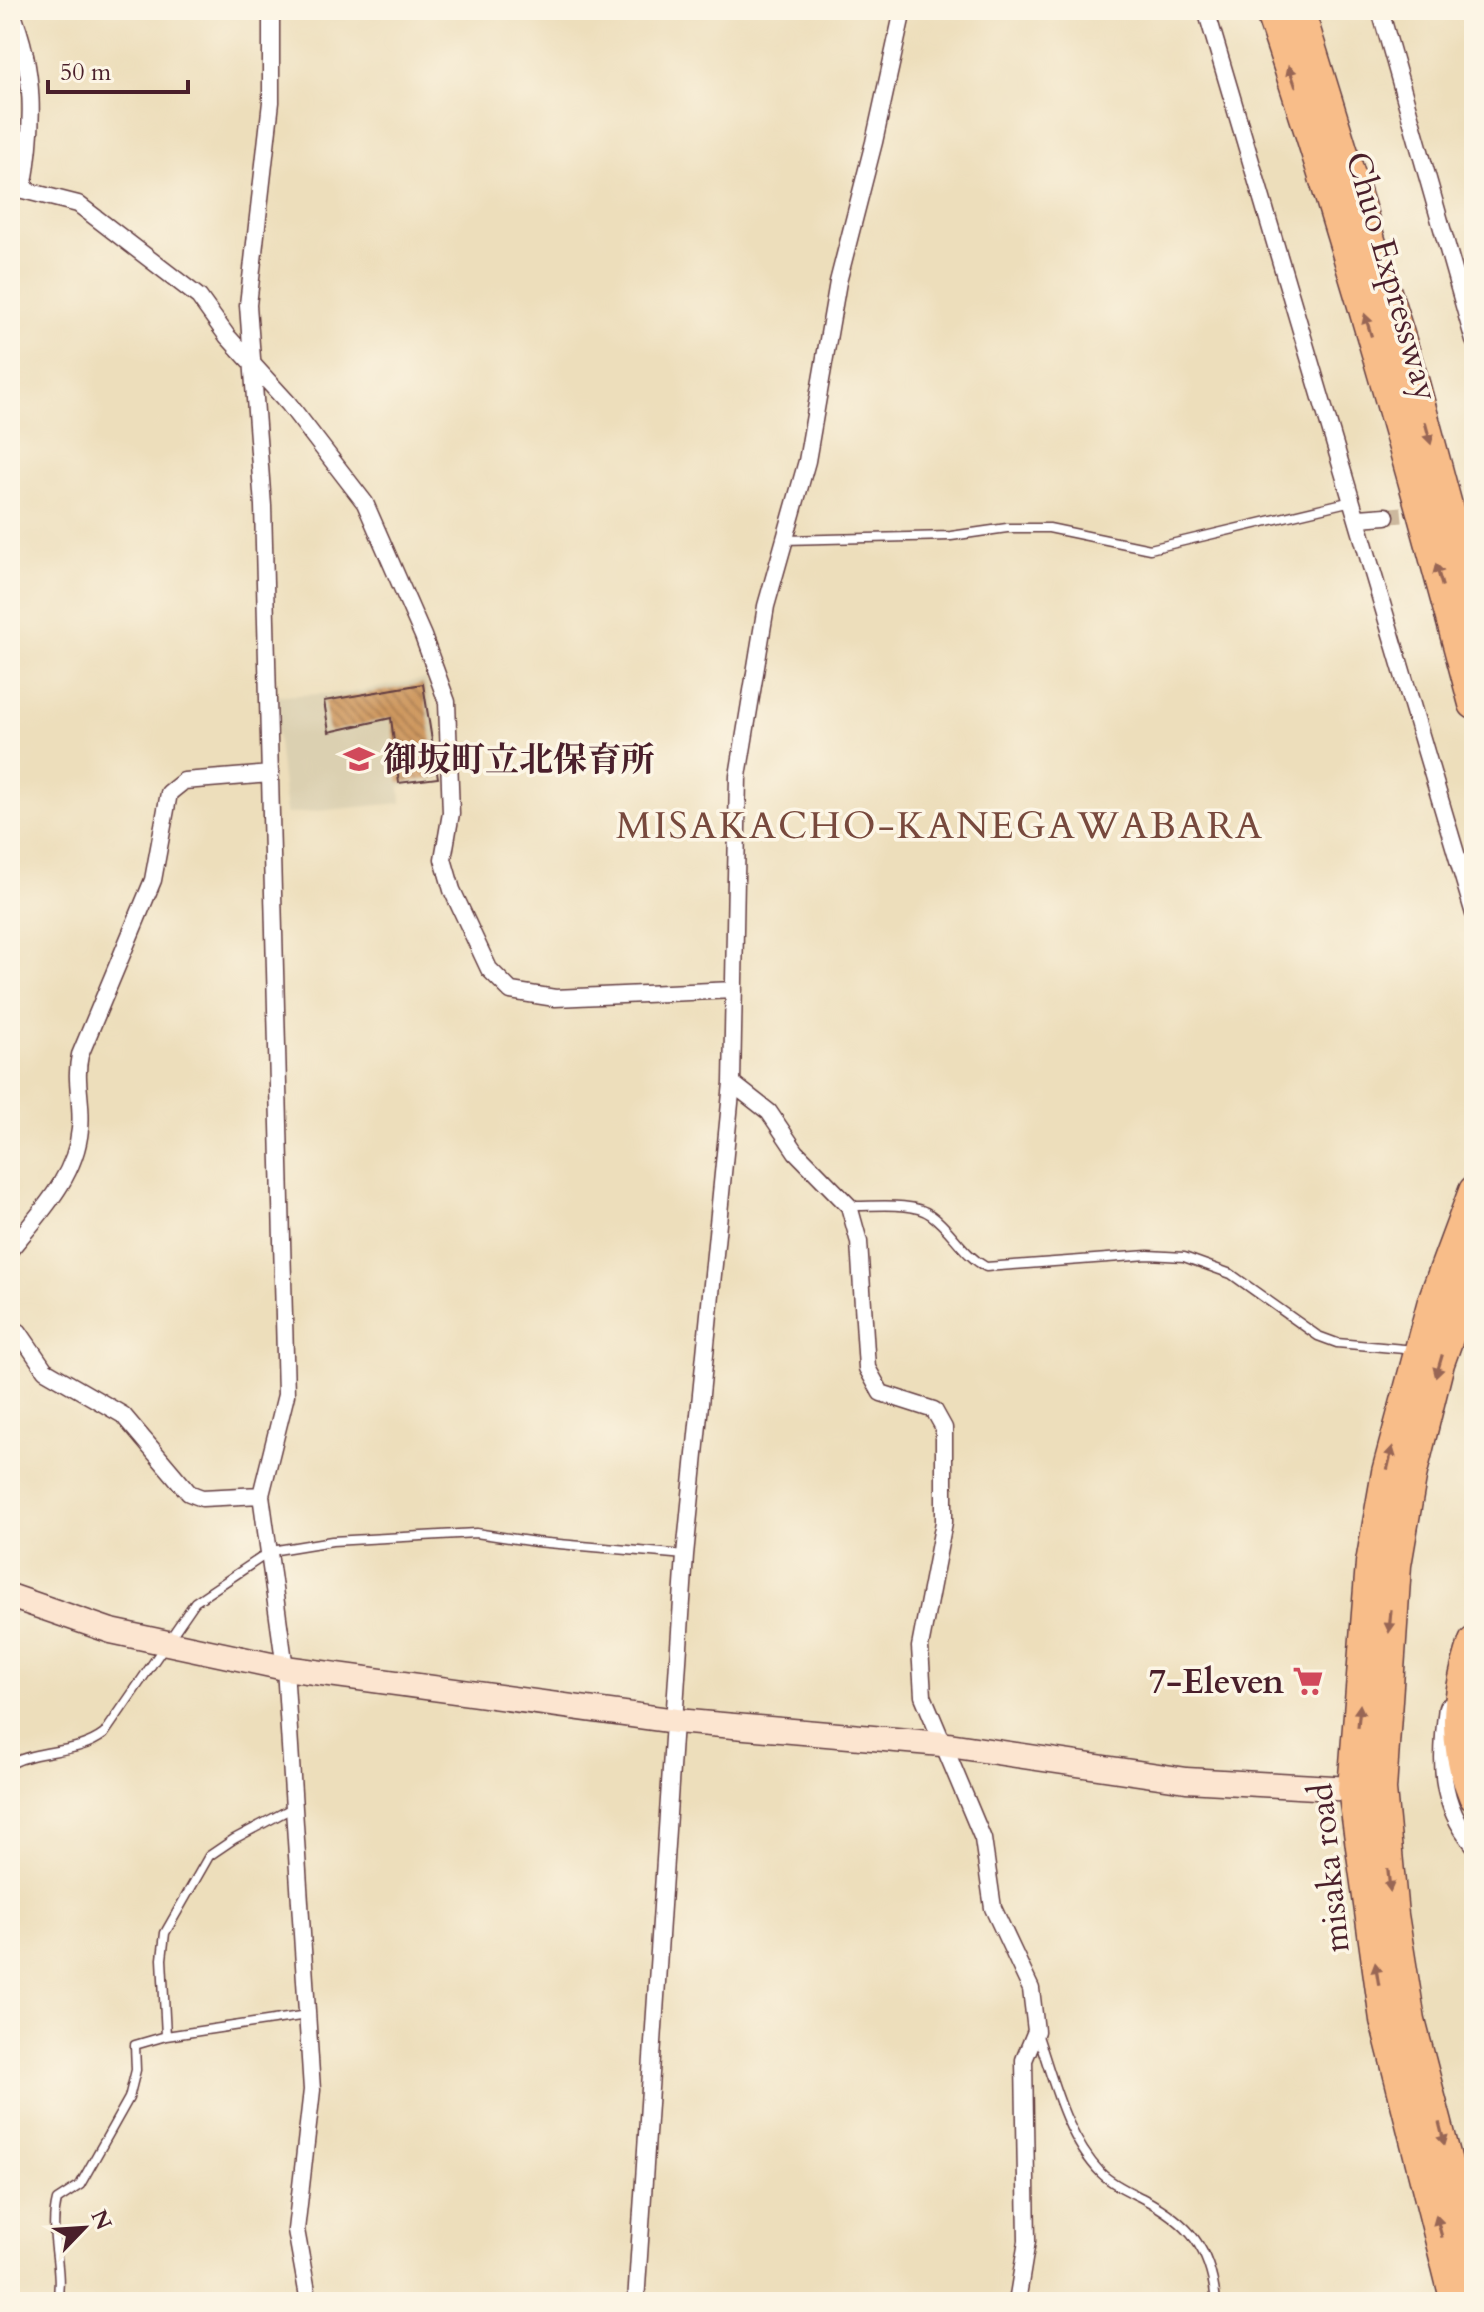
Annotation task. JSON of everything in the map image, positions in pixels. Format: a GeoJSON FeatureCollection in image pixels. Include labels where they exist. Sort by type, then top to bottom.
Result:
{"type":"FeatureCollection","features":[{"type":"Feature","properties":{"kind":"highway","name":"Chuo Expressway"},"geometry":{"type":"LineString","coordinates":[[1270,10],[1310,130],[1386,384],[1474,704]]}},
{"type":"Feature","properties":{"kind":"highway","name":"Chuo Expressway"},"geometry":{"type":"LineString","coordinates":[[1299,10],[1414,383],[1474,606]]}},
{"type":"Feature","properties":{"kind":"highway","name":"misaka road"},"geometry":{"type":"LineString","coordinates":[[1456,2302],[1385,2020],[1367,1790],[1371,1563],[1387,1472],[1418,1351],[1474,1191]]}},
{"type":"Feature","properties":{"kind":"highway","name":"misaka road"},"geometry":{"type":"LineString","coordinates":[[1474,1266],[1439,1363],[1409,1487],[1367,1790],[1393,1915],[1410,2021],[1474,2265]]}},
{"type":"Feature","properties":{"kind":"highway"},"geometry":{"type":"LineString","coordinates":[[1474,1642],[1460,1697],[1458,1745],[1474,1796]]}},
{"type":"Feature","properties":{"kind":"street"},"geometry":{"type":"LineString","coordinates":[[11,10],[23,41],[33,92],[23,190],[78,204],[199,297],[288,403],[365,503],[423,636],[447,702],[451,813],[443,859],[452,890],[489,969],[511,991],[555,998],[734,990]]}},
{"type":"Feature","properties":{"kind":"street"},"geometry":{"type":"LineString","coordinates":[[271,10],[271,102],[248,305],[263,506],[286,1395],[261,1495],[285,1668],[312,2090],[296,2230],[309,2302]]}},
{"type":"Feature","properties":{"kind":"street"},"geometry":{"type":"LineString","coordinates":[[636,2302],[685,1555],[732,1083],[738,776],[766,606],[807,461],[838,282],[874,142],[903,10]]}},
{"type":"Feature","properties":{"kind":"street"},"geometry":{"type":"LineString","coordinates":[[1206,10],[1474,914]]}},
{"type":"Feature","properties":{"kind":"street"},"geometry":{"type":"LineString","coordinates":[[1380,10],[1474,341]]}},
{"type":"Feature","properties":{"kind":"street"},"geometry":{"type":"LineString","coordinates":[[1359,518],[1386,516]]}},
{"type":"Feature","properties":{"kind":"street"},"geometry":{"type":"LineString","coordinates":[[10,1250],[59,1190],[73,1158],[80,1129],[77,1069],[80,1055],[153,880],[169,793],[184,781],[271,774]]}},
{"type":"Feature","properties":{"kind":"street"},"geometry":{"type":"LineString","coordinates":[[732,1083],[769,1112],[796,1152],[849,1206],[859,1242],[867,1368],[881,1393],[934,1410],[944,1428],[944,1522],[920,1647],[923,1696],[983,1839],[993,1908],[1031,1989],[1036,2031],[1024,2060],[1027,2241],[1017,2302]]}},
{"type":"Feature","properties":{"kind":"street"},"geometry":{"type":"LineString","coordinates":[[10,1327],[19,1332],[45,1370],[123,1415],[189,1493],[202,1498],[261,1495]]}},
{"type":"Feature","properties":{"kind":"street"},"geometry":{"type":"LineString","coordinates":[[10,1596],[111,1631],[285,1668],[676,1721],[942,1744],[1186,1780],[1367,1790]]}},
{"type":"Feature","properties":{"kind":"street"},"geometry":{"type":"LineString","coordinates":[[1474,1623],[1451,1672],[1440,1758],[1455,1823],[1474,1845]]}},
{"type":"Feature","properties":{"kind":"lane"},"geometry":{"type":"LineString","coordinates":[[784,540],[951,536],[1007,528],[1049,528],[1150,549],[1353,500]]}},
{"type":"Feature","properties":{"kind":"lane"},"geometry":{"type":"LineString","coordinates":[[849,1206],[919,1209],[933,1216],[969,1258],[986,1267],[1148,1255],[1184,1257],[1231,1274],[1318,1336],[1337,1343],[1418,1351]]}},
{"type":"Feature","properties":{"kind":"lane"},"geometry":{"type":"LineString","coordinates":[[10,1764],[26,1756],[87,1747],[104,1734],[195,1602],[271,1551],[332,1541],[476,1533],[536,1542],[685,1555]]}},
{"type":"Feature","properties":{"kind":"lane"},"geometry":{"type":"LineString","coordinates":[[166,2036],[162,1959],[165,1933],[209,1856],[294,1807]]}},
{"type":"Feature","properties":{"kind":"lane"},"geometry":{"type":"LineString","coordinates":[[57,2302],[61,2286],[52,2222],[57,2200],[80,2185],[129,2098],[136,2070],[135,2045],[166,2036],[307,2015]]}},
{"type":"Feature","properties":{"kind":"lane"},"geometry":{"type":"LineString","coordinates":[[1036,2031],[1063,2106],[1085,2152],[1101,2174],[1162,2208],[1190,2231],[1213,2268],[1216,2302]]}},
{"type":"Feature","properties":{"kind":"shaded area","name":"御坂町立北保育所"},"geometry":{"type":"Polygon","coordinates":[[[426,679],[438,739],[440,780],[400,787],[401,803],[286,814],[273,696],[349,693],[426,679]]]}},
{"type":"Feature","properties":{"kind":"building"},"geometry":{"type":"Polygon","coordinates":[[[423,684],[438,778],[399,783],[391,718],[329,732],[324,701],[423,684]]]}},
{"type":"Feature","properties":{"kind":"tunnel"},"geometry":{"type":"LineString","coordinates":[[1386,516],[1474,508]]}},
{"type":"Feature","properties":{"kind":"place","name":"御坂町立北保育所"},"geometry":{"type":"Point","coordinates":[359,759]}},
{"type":"Feature","properties":{"kind":"place","name":"7-Eleven"},"geometry":{"type":"Point","coordinates":[1308,1681]}},
{"type":"Feature","properties":{"kind":"district","name":"MISAKACHO-KANEGAWABARA"},"geometry":{"type":"Point","coordinates":[940,825]}}]}
